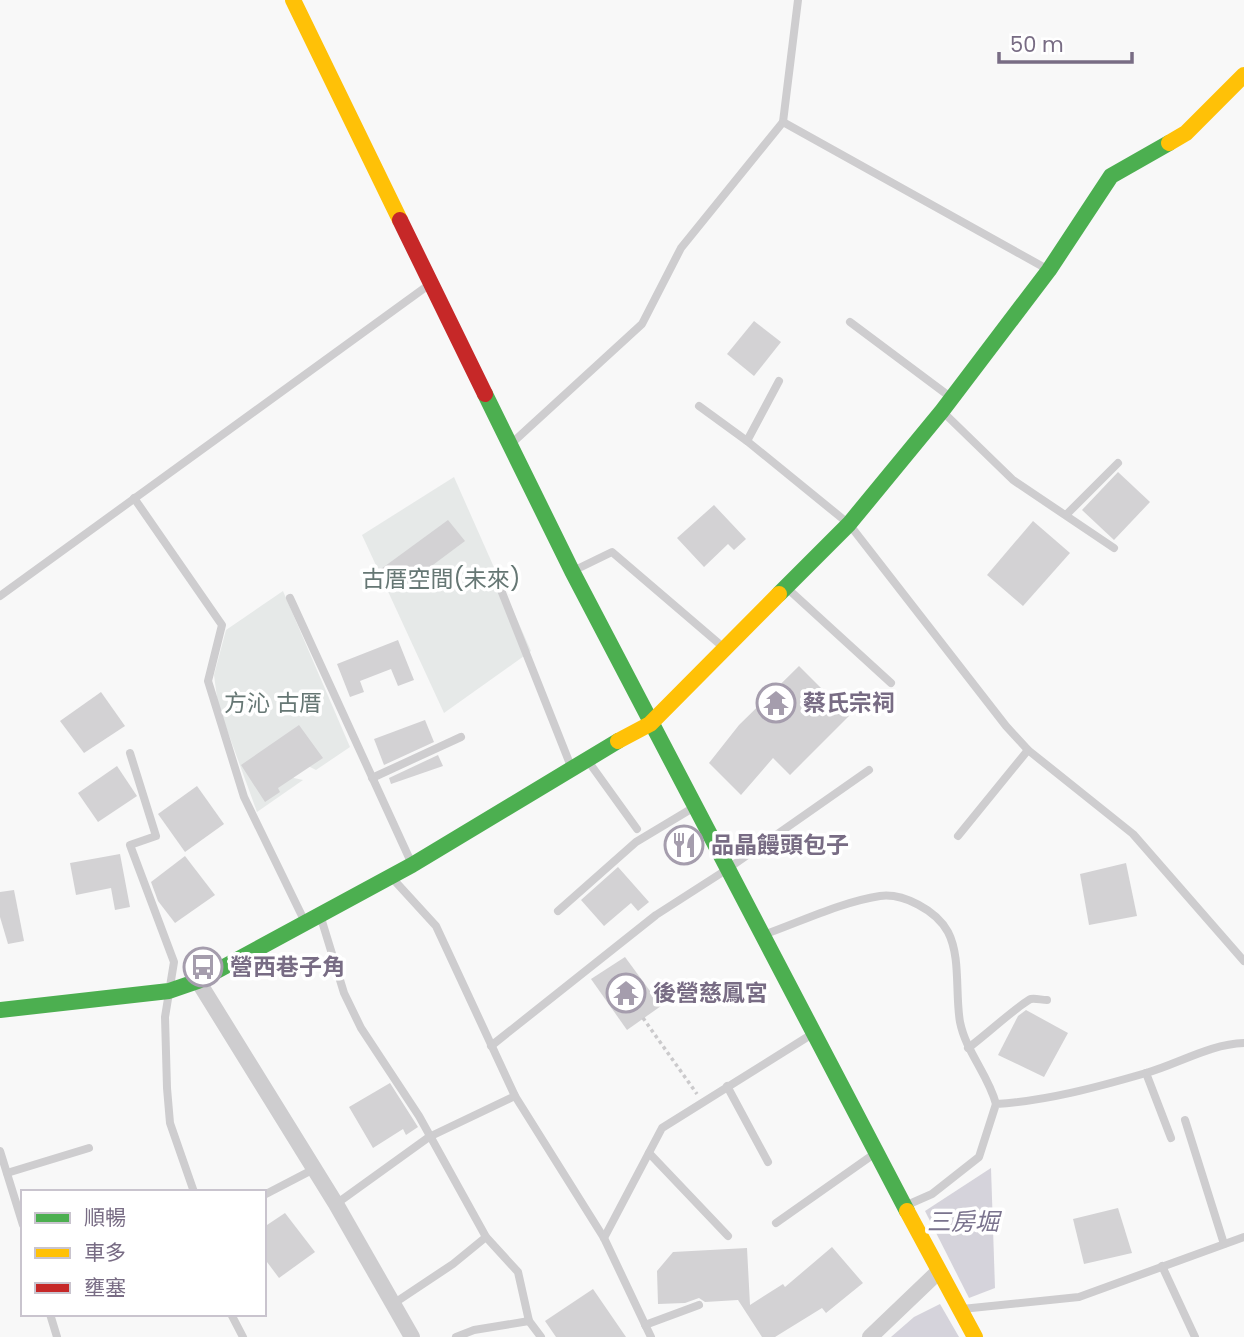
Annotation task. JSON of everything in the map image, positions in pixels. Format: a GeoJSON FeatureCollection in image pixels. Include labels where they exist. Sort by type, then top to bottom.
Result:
{"type":"FeatureCollection","features":[{"type":"Feature","properties":{"kind":"street"},"geometry":{"type":"LineString","coordinates":[[293,0],[572,571],[650,724],[938,1272],[975,1337]]}},
{"type":"Feature","properties":{"kind":"street"},"geometry":{"type":"LineString","coordinates":[[0,1010],[169,991],[198,981],[412,865],[572,766],[650,724],[849,524],[946,405],[1049,270],[1111,176],[1185,133],[1244,75]]}},
{"type":"Feature","properties":{"kind":"street"},"geometry":{"type":"LineString","coordinates":[[198,981],[336,1204],[412,1337]]}},
{"type":"Feature","properties":{"kind":"street"},"geometry":{"type":"LineString","coordinates":[[870,1337],[938,1272]]}},
{"type":"Feature","properties":{"kind":"lane"},"geometry":{"type":"LineString","coordinates":[[510,445],[642,324],[681,248],[783,122],[798,0]]}},
{"type":"Feature","properties":{"kind":"lane"},"geometry":{"type":"LineString","coordinates":[[783,122],[1049,270]]}},
{"type":"Feature","properties":{"kind":"lane"},"geometry":{"type":"LineString","coordinates":[[0,596],[432,282]]}},
{"type":"Feature","properties":{"kind":"lane"},"geometry":{"type":"LineString","coordinates":[[850,322],[946,405],[1013,480],[1114,548]]}},
{"type":"Feature","properties":{"kind":"lane"},"geometry":{"type":"LineString","coordinates":[[747,441],[779,381]]}},
{"type":"Feature","properties":{"kind":"lane"},"geometry":{"type":"LineString","coordinates":[[699,405],[849,524],[1006,726],[1028,750],[1133,834],[1244,961]]}},
{"type":"Feature","properties":{"kind":"lane"},"geometry":{"type":"LineString","coordinates":[[1067,514],[1118,463]]}},
{"type":"Feature","properties":{"kind":"lane"},"geometry":{"type":"LineString","coordinates":[[134,498],[222,625],[208,681],[244,797],[312,919],[360,1028],[419,1116],[486,1237],[518,1272],[529,1321],[541,1337]]}},
{"type":"Feature","properties":{"kind":"lane"},"geometry":{"type":"LineString","coordinates":[[572,571],[612,552],[725,649]]}},
{"type":"Feature","properties":{"kind":"lane"},"geometry":{"type":"LineString","coordinates":[[786,587],[891,683]]}},
{"type":"Feature","properties":{"kind":"lane"},"geometry":{"type":"LineString","coordinates":[[501,590],[572,766]]}},
{"type":"Feature","properties":{"kind":"lane"},"geometry":{"type":"LineString","coordinates":[[290,598],[412,865]]}},
{"type":"Feature","properties":{"kind":"lane"},"geometry":{"type":"LineString","coordinates":[[372,778],[460,737]]}},
{"type":"Feature","properties":{"kind":"lane"},"geometry":{"type":"LineString","coordinates":[[958,836],[1028,750]]}},
{"type":"Feature","properties":{"kind":"lane"},"geometry":{"type":"LineString","coordinates":[[130,753],[156,836],[130,845],[174,962],[166,1017],[170,1123],[193,1190]]}},
{"type":"Feature","properties":{"kind":"lane"},"geometry":{"type":"LineString","coordinates":[[586,758],[637,830]]}},
{"type":"Feature","properties":{"kind":"lane"},"geometry":{"type":"LineString","coordinates":[[491,1045],[656,915],[726,870],[869,769]]}},
{"type":"Feature","properties":{"kind":"lane"},"geometry":{"type":"LineString","coordinates":[[558,911],[636,842],[694,807]]}},
{"type":"Feature","properties":{"kind":"lane"},"geometry":{"type":"LineString","coordinates":[[391,876],[436,926],[515,1096],[604,1238],[646,1333],[699,1305]]}},
{"type":"Feature","properties":{"kind":"lane"},"geometry":{"type":"LineString","coordinates":[[761,936],[880,896],[910,901],[934,916],[948,931],[953,949],[960,1022],[968,1048],[991,1085],[996,1104],[979,1157],[932,1194],[904,1207]]}},
{"type":"Feature","properties":{"kind":"lane"},"geometry":{"type":"LineString","coordinates":[[968,1048],[997,1027],[1021,1003],[1032,998],[1048,1000]]}},
{"type":"Feature","properties":{"kind":"lane"},"geometry":{"type":"LineString","coordinates":[[604,1238],[662,1128],[812,1034]]}},
{"type":"Feature","properties":{"kind":"lane"},"geometry":{"type":"LineString","coordinates":[[996,1104],[1021,1102],[1146,1073],[1227,1044],[1244,1044]]}},
{"type":"Feature","properties":{"kind":"lane"},"geometry":{"type":"LineString","coordinates":[[1146,1073],[1171,1138]]}},
{"type":"Feature","properties":{"kind":"lane"},"geometry":{"type":"LineString","coordinates":[[727,1086],[768,1162]]}},
{"type":"Feature","properties":{"kind":"lane"},"geometry":{"type":"LineString","coordinates":[[336,1204],[429,1137],[515,1096]]}},
{"type":"Feature","properties":{"kind":"lane"},"geometry":{"type":"LineString","coordinates":[[1185,1120],[1224,1244]]}},
{"type":"Feature","properties":{"kind":"lane"},"geometry":{"type":"LineString","coordinates":[[7,1173],[89,1148]]}},
{"type":"Feature","properties":{"kind":"lane"},"geometry":{"type":"LineString","coordinates":[[0,1151],[21,1218]]}},
{"type":"Feature","properties":{"kind":"lane"},"geometry":{"type":"LineString","coordinates":[[649,1153],[728,1236]]}},
{"type":"Feature","properties":{"kind":"lane"},"geometry":{"type":"LineString","coordinates":[[776,1223],[877,1153]]}},
{"type":"Feature","properties":{"kind":"lane"},"geometry":{"type":"LineString","coordinates":[[266,1194],[314,1169]]}},
{"type":"Feature","properties":{"kind":"lane"},"geometry":{"type":"LineString","coordinates":[[393,1304],[453,1264],[486,1237]]}},
{"type":"Feature","properties":{"kind":"lane"},"geometry":{"type":"LineString","coordinates":[[959,1309],[1079,1297],[1244,1237]]}},
{"type":"Feature","properties":{"kind":"lane"},"geometry":{"type":"LineString","coordinates":[[1161,1266],[1195,1337]]}},
{"type":"Feature","properties":{"kind":"lane"},"geometry":{"type":"LineString","coordinates":[[51,1316],[57,1337]]}},
{"type":"Feature","properties":{"kind":"lane"},"geometry":{"type":"LineString","coordinates":[[232,1316],[243,1337]]}},
{"type":"Feature","properties":{"kind":"lane"},"geometry":{"type":"LineString","coordinates":[[456,1337],[474,1330],[529,1321]]}},
{"type":"Feature","properties":{"kind":"path"},"geometry":{"type":"LineString","coordinates":[[643,1018],[703,1101]]}},
{"type":"Feature","properties":{"kind":"green space","name":"古厝空間(未來)"},"geometry":{"type":"Polygon","coordinates":[[[454,477],[531,651],[444,713],[362,535],[454,477]]]}},
{"type":"Feature","properties":{"kind":"green space","name":"方沁 古厝"},"geometry":{"type":"Polygon","coordinates":[[[283,591],[350,747],[316,770],[310,767],[298,751],[283,762],[294,778],[303,780],[257,812],[218,705],[214,675],[226,630],[283,591]]]}},
{"type":"Feature","properties":{"kind":"water","name":"三房堀"},"geometry":{"type":"Polygon","coordinates":[[[991,1168],[995,1288],[969,1298],[925,1211],[991,1168]]]}},
{"type":"Feature","properties":{"kind":"water"},"geometry":{"type":"Polygon","coordinates":[[[940,1304],[959,1337],[891,1337],[914,1317],[940,1304]]]}},
{"type":"Feature","properties":{"kind":"building"},"geometry":{"type":"Polygon","coordinates":[[[754,321],[781,342],[754,376],[727,354],[754,321]]]}},
{"type":"Feature","properties":{"kind":"building"},"geometry":{"type":"Polygon","coordinates":[[[1118,472],[1150,502],[1114,540],[1082,510],[1118,472]]]}},
{"type":"Feature","properties":{"kind":"building"},"geometry":{"type":"Polygon","coordinates":[[[714,505],[746,539],[734,550],[728,544],[704,567],[677,538],[714,505]]]}},
{"type":"Feature","properties":{"kind":"building"},"geometry":{"type":"Polygon","coordinates":[[[448,520],[465,541],[398,591],[381,569],[448,520]]]}},
{"type":"Feature","properties":{"kind":"building"},"geometry":{"type":"Polygon","coordinates":[[[1033,521],[1070,553],[1023,606],[987,575],[1033,521]]]}},
{"type":"Feature","properties":{"kind":"building"},"geometry":{"type":"Polygon","coordinates":[[[398,640],[414,680],[398,686],[391,669],[360,681],[364,692],[350,697],[337,664],[398,640]]]}},
{"type":"Feature","properties":{"kind":"building"},"geometry":{"type":"Polygon","coordinates":[[[799,666],[849,716],[790,775],[773,758],[741,795],[709,763],[739,725],[799,666]]]}},
{"type":"Feature","properties":{"kind":"building"},"geometry":{"type":"Polygon","coordinates":[[[101,692],[125,726],[84,753],[60,721],[101,692]]]}},
{"type":"Feature","properties":{"kind":"building"},"geometry":{"type":"Polygon","coordinates":[[[425,720],[434,742],[384,765],[374,739],[425,720]]]}},
{"type":"Feature","properties":{"kind":"building"},"geometry":{"type":"Polygon","coordinates":[[[299,725],[323,758],[278,788],[280,792],[265,802],[241,765],[299,725]]]}},
{"type":"Feature","properties":{"kind":"building"},"geometry":{"type":"Polygon","coordinates":[[[438,755],[443,766],[391,784],[389,778],[438,755]]]}},
{"type":"Feature","properties":{"kind":"building"},"geometry":{"type":"Polygon","coordinates":[[[117,766],[137,796],[98,822],[78,793],[117,766]]]}},
{"type":"Feature","properties":{"kind":"building"},"geometry":{"type":"Polygon","coordinates":[[[197,786],[224,824],[185,852],[158,814],[197,786]]]}},
{"type":"Feature","properties":{"kind":"building"},"geometry":{"type":"Polygon","coordinates":[[[120,854],[130,907],[115,910],[111,888],[76,895],[70,863],[120,854]]]}},
{"type":"Feature","properties":{"kind":"building"},"geometry":{"type":"Polygon","coordinates":[[[185,856],[215,895],[175,923],[158,901],[151,882],[185,856]]]}},
{"type":"Feature","properties":{"kind":"building"},"geometry":{"type":"Polygon","coordinates":[[[1126,863],[1137,916],[1089,925],[1080,874],[1126,863]]]}},
{"type":"Feature","properties":{"kind":"building"},"geometry":{"type":"Polygon","coordinates":[[[618,867],[649,902],[638,911],[631,903],[604,926],[581,900],[618,867]]]}},
{"type":"Feature","properties":{"kind":"building"},"geometry":{"type":"Polygon","coordinates":[[[14,890],[24,941],[8,944],[0,917],[0,892],[14,890]]]}},
{"type":"Feature","properties":{"kind":"building","name":"後營慈鳳宮"},"geometry":{"type":"Polygon","coordinates":[[[625,957],[661,1006],[627,1030],[591,979],[625,957]]]}},
{"type":"Feature","properties":{"kind":"building"},"geometry":{"type":"Polygon","coordinates":[[[1026,1010],[1068,1033],[1044,1077],[998,1055],[1018,1016],[1026,1010]]]}},
{"type":"Feature","properties":{"kind":"building"},"geometry":{"type":"Polygon","coordinates":[[[390,1083],[418,1127],[406,1135],[403,1129],[373,1148],[349,1107],[390,1083]]]}},
{"type":"Feature","properties":{"kind":"building"},"geometry":{"type":"Polygon","coordinates":[[[1118,1208],[1132,1253],[1084,1264],[1073,1219],[1118,1208]]]}},
{"type":"Feature","properties":{"kind":"building"},"geometry":{"type":"Polygon","coordinates":[[[285,1213],[315,1252],[279,1278],[266,1261],[266,1226],[285,1213]]]}},
{"type":"Feature","properties":{"kind":"building"},"geometry":{"type":"Polygon","coordinates":[[[832,1247],[863,1283],[826,1313],[822,1308],[775,1337],[762,1337],[738,1300],[705,1302],[699,1298],[685,1303],[658,1304],[657,1271],[673,1252],[747,1248],[750,1305],[783,1284],[785,1287],[832,1247]]]}},
{"type":"Feature","properties":{"kind":"building"},"geometry":{"type":"Polygon","coordinates":[[[593,1289],[626,1337],[556,1337],[545,1321],[593,1289]]]}},
{"type":"Feature","properties":{"kind":"traffic: fast"},"geometry":{"type":"LineString","coordinates":[[779,594],[849,524],[942,411],[1049,270],[1111,176],[1169,143]]}},
{"type":"Feature","properties":{"kind":"traffic: fast"},"geometry":{"type":"LineString","coordinates":[[485,394],[572,571],[907,1211]]}},
{"type":"Feature","properties":{"kind":"traffic: fast"},"geometry":{"type":"LineString","coordinates":[[0,1010],[169,991],[198,981],[412,865],[618,741]]}},
{"type":"Feature","properties":{"kind":"traffic: slow"},"geometry":{"type":"LineString","coordinates":[[293,0],[400,220]]}},
{"type":"Feature","properties":{"kind":"traffic: slow"},"geometry":{"type":"LineString","coordinates":[[1169,143],[1186,133],[1244,75]]}},
{"type":"Feature","properties":{"kind":"traffic: slow"},"geometry":{"type":"LineString","coordinates":[[618,741],[650,724],[779,594]]}},
{"type":"Feature","properties":{"kind":"traffic: slow"},"geometry":{"type":"LineString","coordinates":[[907,1211],[975,1337]]}},
{"type":"Feature","properties":{"kind":"traffic: jam"},"geometry":{"type":"LineString","coordinates":[[400,220],[485,394]]}},
{"type":"Feature","properties":{"kind":"place","name":"蔡氏宗祠"},"geometry":{"type":"Point","coordinates":[776,703]}},
{"type":"Feature","properties":{"kind":"place","name":"品晶饅頭包子"},"geometry":{"type":"Point","coordinates":[684,845]}},
{"type":"Feature","properties":{"kind":"place","name":"營西巷子角"},"geometry":{"type":"Point","coordinates":[203,967]}},
{"type":"Feature","properties":{"kind":"place","name":"後營慈鳳宮"},"geometry":{"type":"Point","coordinates":[626,993]}}]}
